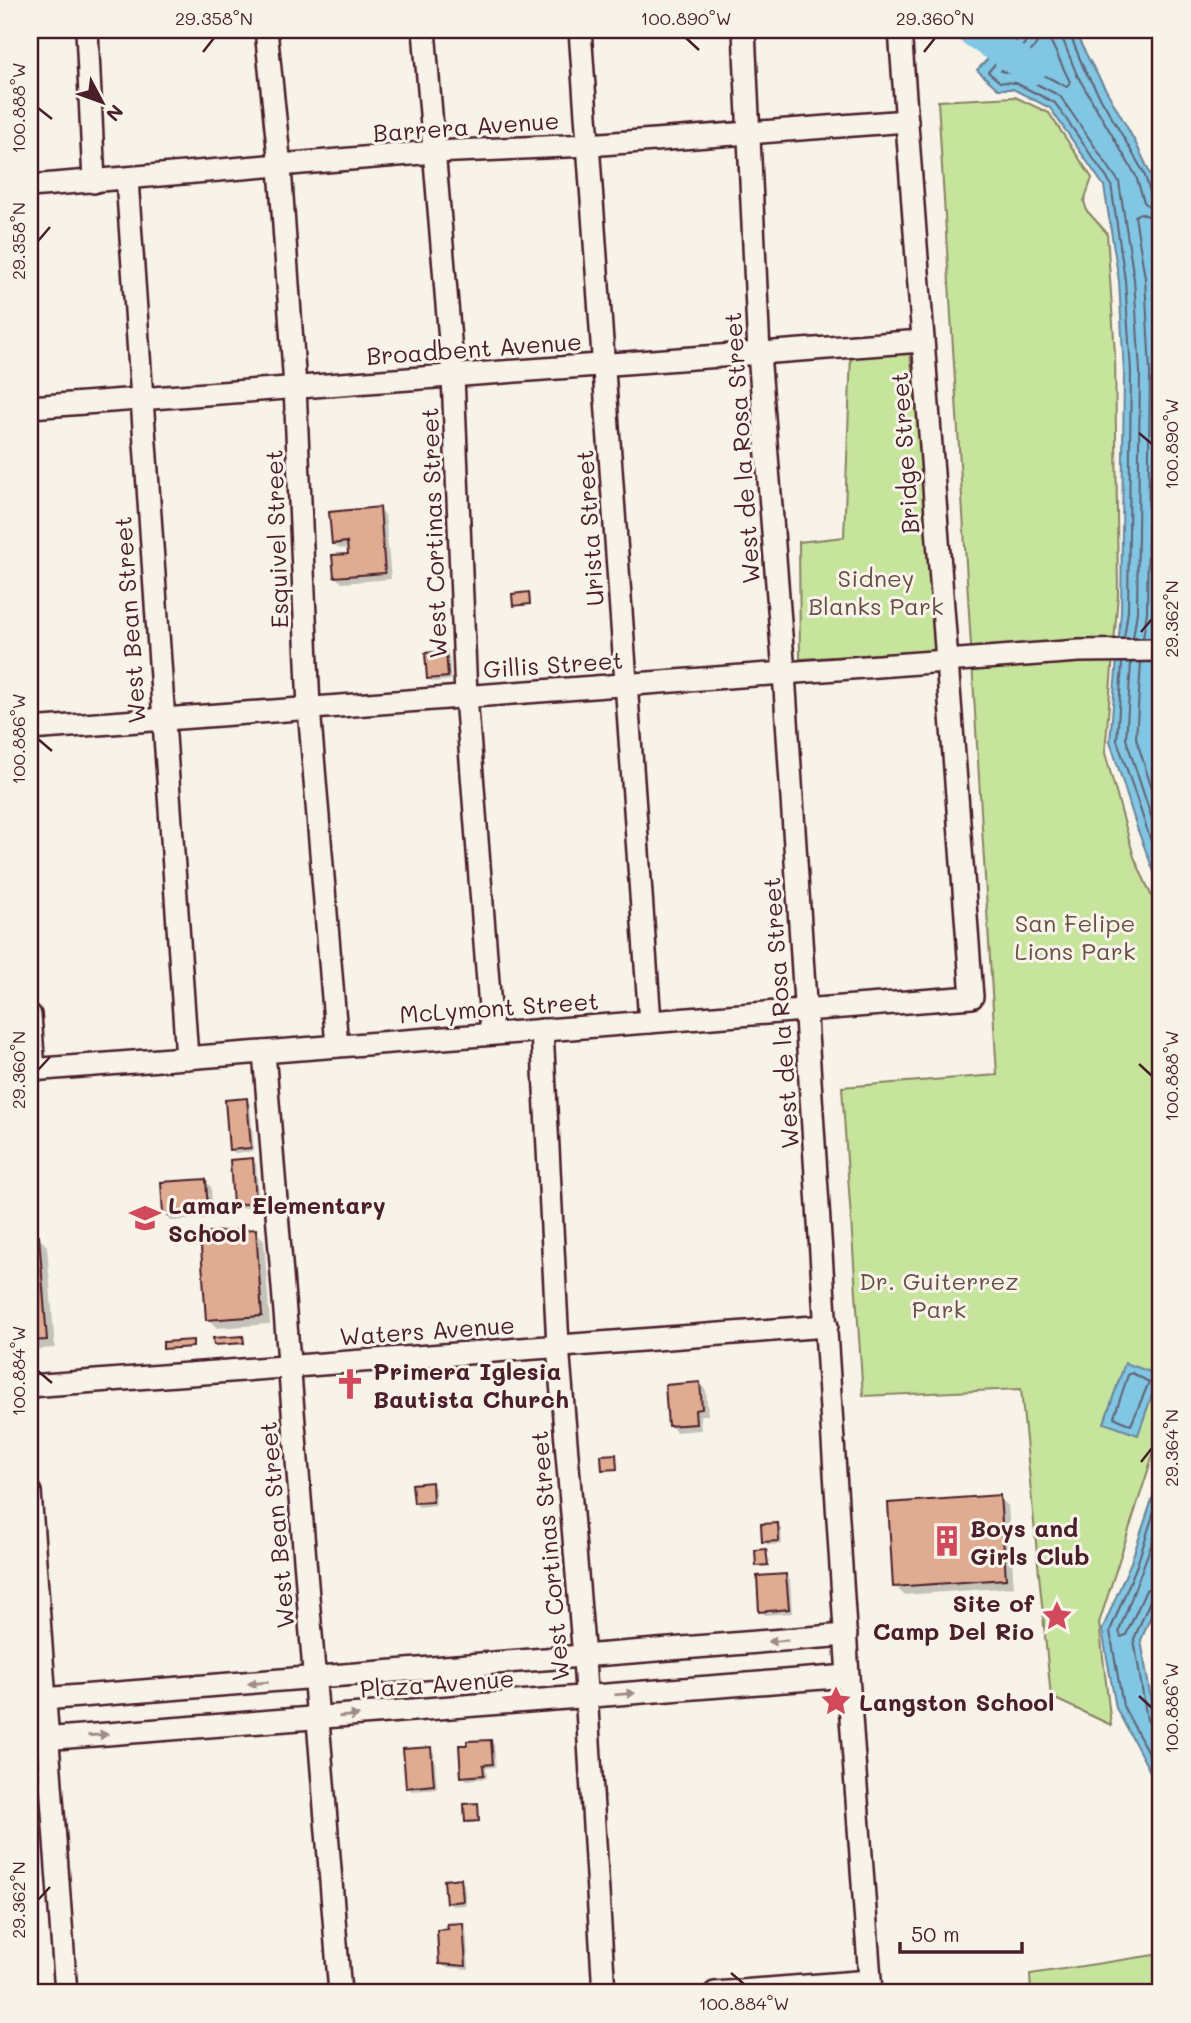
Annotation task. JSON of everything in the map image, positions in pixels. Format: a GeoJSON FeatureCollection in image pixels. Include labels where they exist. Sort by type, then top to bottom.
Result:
{"type":"FeatureCollection","features":[{"type":"Feature","properties":{"kind":"street"},"geometry":{"type":"LineString","coordinates":[[87,30],[94,181]]}},
{"type":"Feature","properties":{"kind":"street","name":"Esquivel Street"},"geometry":{"type":"LineString","coordinates":[[265,30],[280,167],[295,387],[309,708],[337,1046]]}},
{"type":"Feature","properties":{"kind":"street","name":"West Cortinas Street"},"geometry":{"type":"LineString","coordinates":[[424,30],[453,376],[466,696],[492,1034]]}},
{"type":"Feature","properties":{"kind":"street","name":"Urista Street"},"geometry":{"type":"LineString","coordinates":[[580,30],[650,1022]]}},
{"type":"Feature","properties":{"kind":"street","name":"West de la Rosa Street"},"geometry":{"type":"LineString","coordinates":[[744,30],[759,353],[785,673],[848,1676],[871,1987]]}},
{"type":"Feature","properties":{"kind":"street","name":"Bridge Street"},"geometry":{"type":"LineString","coordinates":[[900,30],[972,997]]}},
{"type":"Feature","properties":{"kind":"street","name":"Barrera Avenue"},"geometry":{"type":"LineString","coordinates":[[30,186],[434,152],[588,145],[907,121]]}},
{"type":"Feature","properties":{"kind":"street","name":"West Bean Street"},"geometry":{"type":"LineString","coordinates":[[127,179],[187,1058]]}},
{"type":"Feature","properties":{"kind":"street","name":"Broadbent Avenue"},"geometry":{"type":"LineString","coordinates":[[30,407],[922,341]]}},
{"type":"Feature","properties":{"kind":"street","name":"Gillis Street"},"geometry":{"type":"LineString","coordinates":[[30,729],[1079,651],[1161,650]]}},
{"type":"Feature","properties":{"kind":"street","name":"McLymont Street"},"geometry":{"type":"LineString","coordinates":[[32,1070],[972,997]]}},
{"type":"Feature","properties":{"kind":"street"},"geometry":{"type":"LineString","coordinates":[[30,1015],[32,1070]]}},
{"type":"Feature","properties":{"kind":"street","name":"West Cortinas Street"},"geometry":{"type":"LineString","coordinates":[[542,1031],[558,1346],[587,1698],[604,1993]]}},
{"type":"Feature","properties":{"kind":"street","name":"West Bean Street"},"geometry":{"type":"LineString","coordinates":[[264,1052],[340,1993]]}},
{"type":"Feature","properties":{"kind":"street","name":"Waters Avenue"},"geometry":{"type":"LineString","coordinates":[[30,1386],[827,1326]]}},
{"type":"Feature","properties":{"kind":"street"},"geometry":{"type":"LineString","coordinates":[[30,1492],[39,1739],[66,1993]]}},
{"type":"Feature","properties":{"kind":"street","name":"Plaza Avenue"},"geometry":{"type":"LineString","coordinates":[[37,1699],[584,1658],[846,1635]]}},
{"type":"Feature","properties":{"kind":"street","name":"Plaza Avenue"},"geometry":{"type":"LineString","coordinates":[[39,1739],[848,1676]]}},
{"type":"Feature","properties":{"kind":"street"},"geometry":{"type":"LineString","coordinates":[[715,1993],[871,1987]]}},
{"type":"Feature","properties":{"kind":"green space","name":"San Felipe Lions Park"},"geometry":{"type":"Polygon","coordinates":[[[1015,97],[1049,113],[1092,178],[1084,201],[1087,211],[1107,233],[1115,354],[1118,594],[1105,753],[1134,857],[1161,917],[1161,1430],[1099,1623],[1111,1725],[1051,1697],[1021,1389],[863,1396],[842,1087],[997,1075],[938,101],[1015,97]]]}},
{"type":"Feature","properties":{"kind":"green space","name":"Sidney Blanks Park"},"geometry":{"type":"Polygon","coordinates":[[[910,353],[946,650],[800,659],[799,542],[844,537],[851,354],[910,353]]]}},
{"type":"Feature","properties":{"kind":"green space"},"geometry":{"type":"Polygon","coordinates":[[[1161,1954],[1161,1993],[1031,1993],[1030,1974],[1161,1954]]]}},
{"type":"Feature","properties":{"kind":"water"},"geometry":{"type":"Polygon","coordinates":[[[1016,30],[1074,30],[1144,159],[1161,205],[1161,890],[1137,828],[1110,741],[1121,612],[1124,373],[1119,281],[1104,186],[1050,108],[1013,89],[998,89],[977,70],[1016,30]]]}},
{"type":"Feature","properties":{"kind":"water"},"geometry":{"type":"Polygon","coordinates":[[[1125,1363],[1159,1375],[1138,1435],[1104,1423],[1125,1363]]]}},
{"type":"Feature","properties":{"kind":"water"},"geometry":{"type":"Polygon","coordinates":[[[1161,1473],[1161,1592],[1141,1640],[1154,1718],[1161,1728],[1161,1792],[1116,1708],[1102,1630],[1131,1562],[1161,1473]]]}},
{"type":"Feature","properties":{"kind":"building"},"geometry":{"type":"Polygon","coordinates":[[[380,507],[385,573],[334,577],[332,555],[348,554],[347,542],[332,544],[329,512],[380,507]]]}},
{"type":"Feature","properties":{"kind":"building"},"geometry":{"type":"Polygon","coordinates":[[[529,592],[530,604],[513,606],[512,594],[529,592]]]}},
{"type":"Feature","properties":{"kind":"building"},"geometry":{"type":"Polygon","coordinates":[[[446,651],[448,677],[427,679],[425,653],[446,651]]]}},
{"type":"Feature","properties":{"kind":"building"},"geometry":{"type":"Polygon","coordinates":[[[247,1098],[251,1148],[229,1150],[225,1100],[247,1098]]]}},
{"type":"Feature","properties":{"kind":"building"},"geometry":{"type":"Polygon","coordinates":[[[253,1158],[256,1203],[233,1205],[230,1160],[253,1158]]]}},
{"type":"Feature","properties":{"kind":"building"},"geometry":{"type":"Polygon","coordinates":[[[206,1179],[208,1212],[163,1215],[161,1182],[206,1179]]]}},
{"type":"Feature","properties":{"kind":"building"},"geometry":{"type":"Polygon","coordinates":[[[256,1229],[262,1316],[206,1320],[200,1233],[256,1229]]]}},
{"type":"Feature","properties":{"kind":"building"},"geometry":{"type":"Polygon","coordinates":[[[39,1236],[47,1340],[30,1341],[30,1237],[39,1236]]]}},
{"type":"Feature","properties":{"kind":"building"},"geometry":{"type":"Polygon","coordinates":[[[243,1336],[244,1343],[214,1345],[213,1338],[243,1336]]]}},
{"type":"Feature","properties":{"kind":"building"},"geometry":{"type":"Polygon","coordinates":[[[193,1340],[193,1347],[163,1349],[163,1342],[193,1340]]]}},
{"type":"Feature","properties":{"kind":"building"},"geometry":{"type":"Polygon","coordinates":[[[700,1382],[702,1409],[695,1410],[696,1424],[668,1426],[665,1385],[700,1382]]]}},
{"type":"Feature","properties":{"kind":"building"},"geometry":{"type":"Polygon","coordinates":[[[616,1454],[617,1469],[602,1470],[601,1455],[616,1454]]]}},
{"type":"Feature","properties":{"kind":"building"},"geometry":{"type":"Polygon","coordinates":[[[432,1482],[433,1502],[414,1503],[412,1484],[432,1482]]]}},
{"type":"Feature","properties":{"kind":"building","name":"Boys and Girls Club"},"geometry":{"type":"Polygon","coordinates":[[[1000,1495],[1006,1579],[893,1587],[888,1503],[1000,1495]]]}},
{"type":"Feature","properties":{"kind":"building"},"geometry":{"type":"Polygon","coordinates":[[[778,1523],[779,1541],[762,1542],[761,1524],[778,1523]]]}},
{"type":"Feature","properties":{"kind":"building"},"geometry":{"type":"Polygon","coordinates":[[[766,1549],[768,1565],[756,1566],[755,1550],[766,1549]]]}},
{"type":"Feature","properties":{"kind":"building"},"geometry":{"type":"Polygon","coordinates":[[[786,1574],[789,1609],[759,1612],[757,1576],[786,1574]]]}},
{"type":"Feature","properties":{"kind":"building"},"geometry":{"type":"Polygon","coordinates":[[[491,1740],[493,1764],[483,1765],[484,1775],[461,1777],[459,1745],[467,1745],[467,1741],[491,1740]]]}},
{"type":"Feature","properties":{"kind":"building"},"geometry":{"type":"Polygon","coordinates":[[[431,1747],[434,1785],[406,1788],[403,1749],[431,1747]]]}},
{"type":"Feature","properties":{"kind":"building"},"geometry":{"type":"Polygon","coordinates":[[[478,1803],[479,1821],[465,1822],[464,1804],[478,1803]]]}},
{"type":"Feature","properties":{"kind":"building"},"geometry":{"type":"Polygon","coordinates":[[[461,1878],[463,1901],[446,1903],[444,1880],[461,1878]]]}},
{"type":"Feature","properties":{"kind":"building"},"geometry":{"type":"Polygon","coordinates":[[[463,1923],[466,1966],[439,1964],[437,1930],[448,1929],[447,1924],[463,1923]]]}},
{"type":"Feature","properties":{"kind":"waterway"},"geometry":{"type":"LineString","coordinates":[[970,30],[1031,70]]}},
{"type":"Feature","properties":{"kind":"place","name":"Lamar Elementary School"},"geometry":{"type":"Point","coordinates":[145,1218]}},
{"type":"Feature","properties":{"kind":"place","name":"Primera Iglesia Bautista Church"},"geometry":{"type":"Point","coordinates":[350,1384]}},
{"type":"Feature","properties":{"kind":"place","name":"Boys and Girls Club"},"geometry":{"type":"Point","coordinates":[947,1541]}},
{"type":"Feature","properties":{"kind":"place","name":"Site of Camp Del Rio"},"geometry":{"type":"Point","coordinates":[1057,1616]}},
{"type":"Feature","properties":{"kind":"place","name":"Langston School"},"geometry":{"type":"Point","coordinates":[836,1701]}},
{"type":"Feature","properties":{"kind":"park label","name":"Dr. Guiterrez Park"},"geometry":{"type":"Point","coordinates":[939,1294]}}]}
